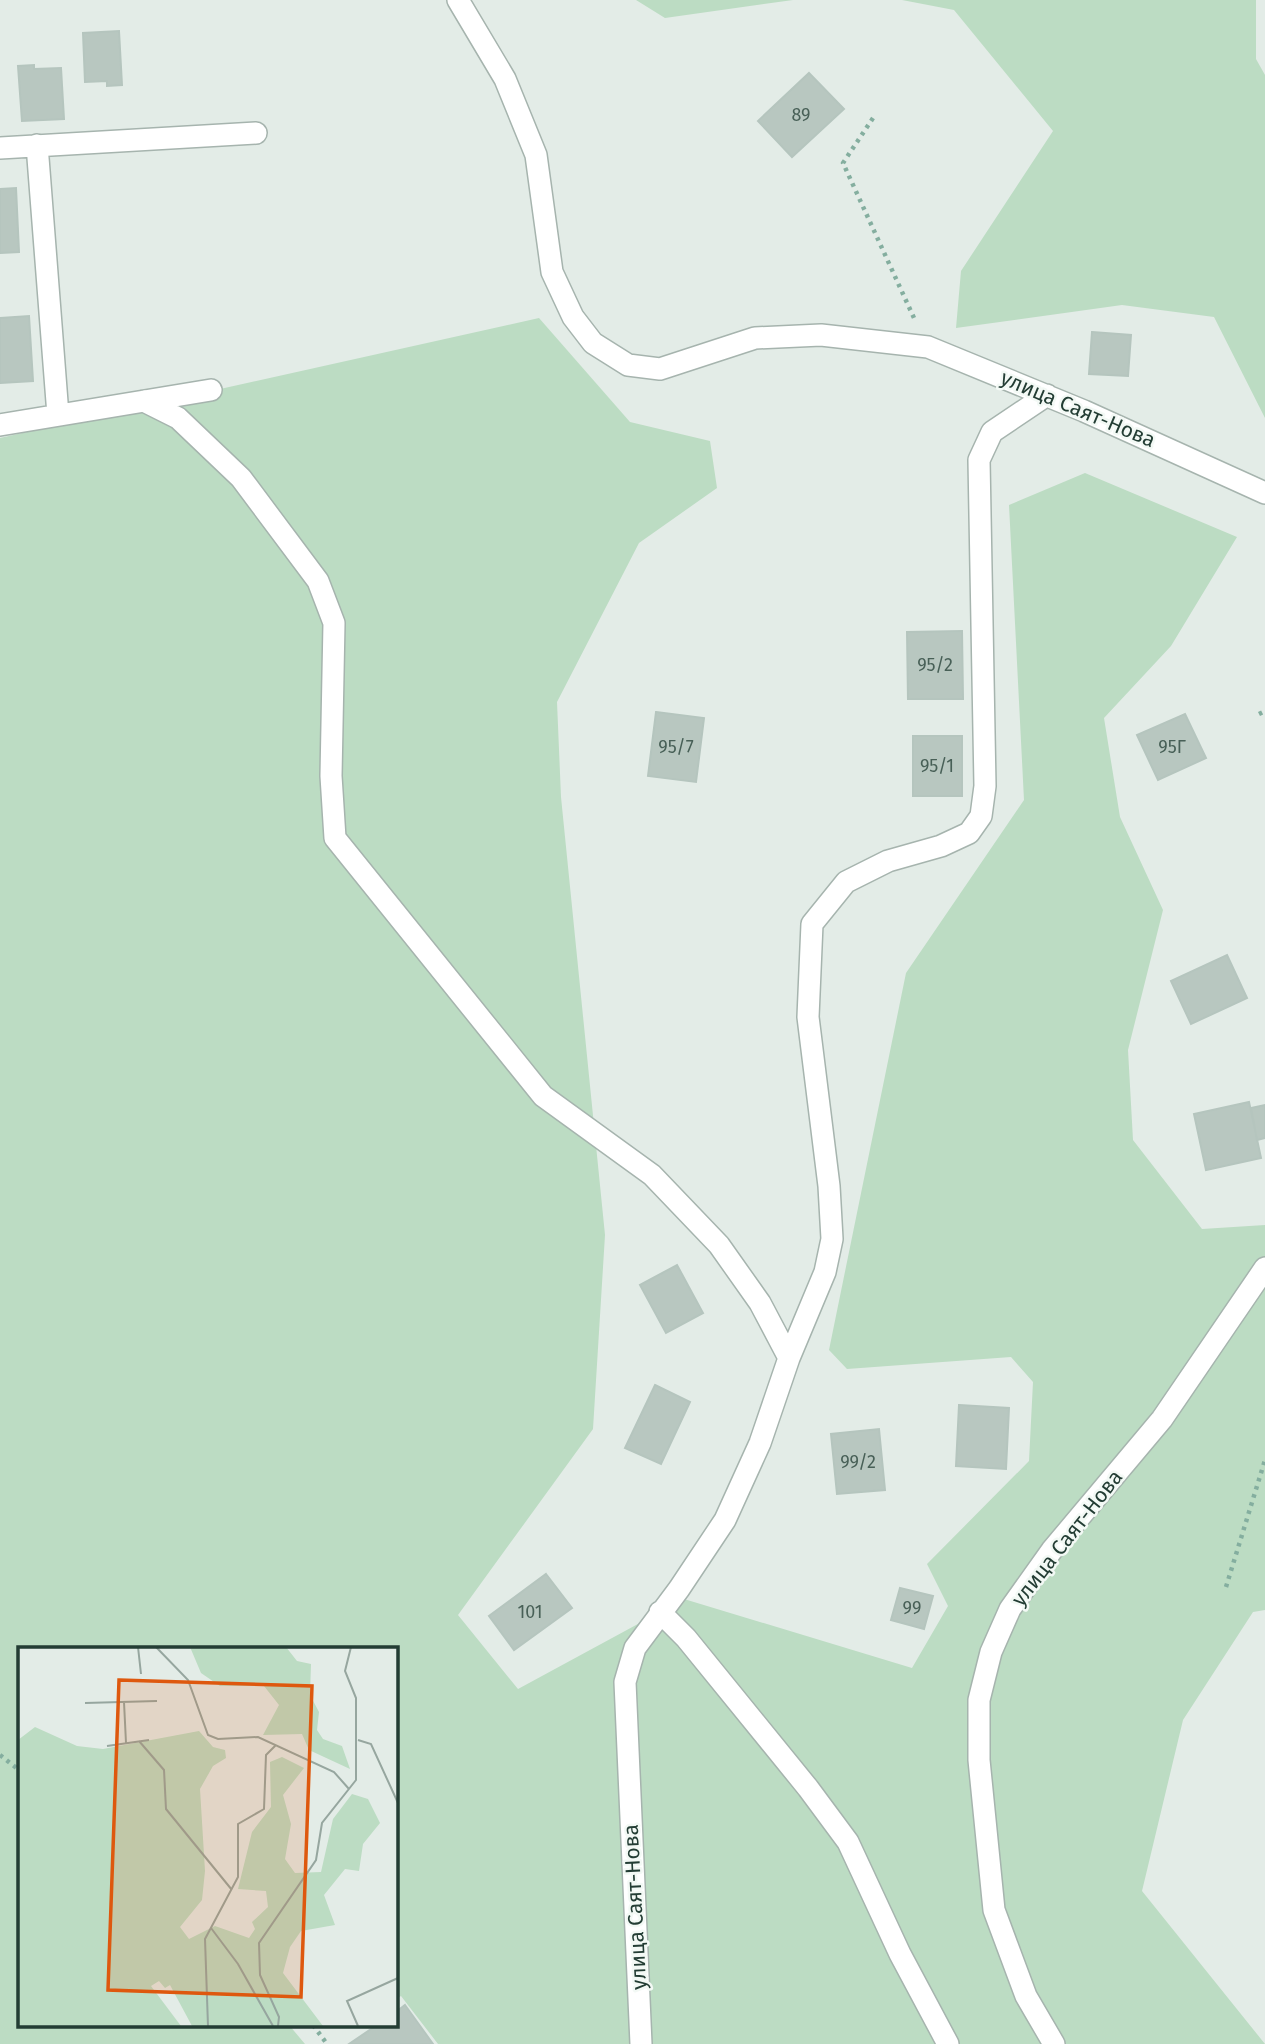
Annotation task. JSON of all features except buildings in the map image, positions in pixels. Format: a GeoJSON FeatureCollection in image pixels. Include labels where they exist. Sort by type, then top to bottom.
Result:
{"type":"FeatureCollection","features":[{"type":"Feature","properties":{"kind":"street","name":"улица Саят-Нова"},"geometry":{"type":"LineString","coordinates":[[458,0],[505,79],[536,155],[552,272],[573,317],[593,343],[628,365],[660,369],[755,338],[821,335],[928,347],[1047,395],[1265,493]]}},
{"type":"Feature","properties":{"kind":"street"},"geometry":{"type":"LineString","coordinates":[[0,148],[256,133]]}},
{"type":"Feature","properties":{"kind":"street"},"geometry":{"type":"LineString","coordinates":[[37,145],[58,415]]}},
{"type":"Feature","properties":{"kind":"street"},"geometry":{"type":"LineString","coordinates":[[0,425],[211,390]]}},
{"type":"Feature","properties":{"kind":"street","name":"улица Саят-Нова"},"geometry":{"type":"LineString","coordinates":[[641,2044],[625,1682],[635,1648],[725,1520],[760,1443],[789,1358],[825,1272],[832,1240],[829,1186],[808,1017],[812,924],[846,882],[888,861],[941,846],[969,833],[981,816],[985,786],[979,460],[992,432],[1047,395]]}},
{"type":"Feature","properties":{"kind":"street"},"geometry":{"type":"LineString","coordinates":[[144,401],[178,418],[241,478],[318,581],[334,623],[331,776],[335,838],[543,1096],[652,1175],[719,1245],[760,1303],[789,1358]]}},
{"type":"Feature","properties":{"kind":"street","name":"улица Саят-Нова"},"geometry":{"type":"LineString","coordinates":[[1054,2044],[1026,1996],[995,1910],[979,1760],[979,1700],[991,1652],[1010,1609],[1024,1589],[1052,1550],[1162,1419],[1265,1268]]}},
{"type":"Feature","properties":{"kind":"street"},"geometry":{"type":"LineString","coordinates":[[660,1612],[694,1649],[808,1788],[848,1842],[900,1954],[948,2044]]}},
{"type":"Feature","properties":{"kind":"path"},"geometry":{"type":"LineString","coordinates":[[873,118],[843,163],[928,347]]}},
{"type":"Feature","properties":{"kind":"path"},"geometry":{"type":"LineString","coordinates":[[1259,714],[1265,711]]}},
{"type":"Feature","properties":{"kind":"path"},"geometry":{"type":"LineString","coordinates":[[1226,1587],[1265,1460]]}},
{"type":"Feature","properties":{"kind":"path"},"geometry":{"type":"LineString","coordinates":[[0,1755],[18,1769]]}},
{"type":"Feature","properties":{"kind":"path"},"geometry":{"type":"LineString","coordinates":[[314,2026],[327,2044]]}},
{"type":"Feature","properties":{"kind":"green space"},"geometry":{"type":"Polygon","coordinates":[[[636,0],[793,0],[665,18],[636,0]]]}},
{"type":"Feature","properties":{"kind":"green space"},"geometry":{"type":"Polygon","coordinates":[[[902,0],[1256,0],[1256,59],[1265,75],[1265,418],[1214,317],[1122,305],[956,328],[961,271],[1053,131],[954,10],[902,0]]]}},
{"type":"Feature","properties":{"kind":"green space"},"geometry":{"type":"Polygon","coordinates":[[[539,318],[630,422],[710,441],[717,488],[639,543],[557,702],[561,797],[605,1235],[593,1429],[458,1615],[518,1689],[684,1599],[912,1668],[948,1606],[927,1564],[1029,1461],[1033,1382],[1011,1357],[847,1369],[829,1350],[906,973],[1024,800],[1009,505],[1085,473],[1237,537],[1171,646],[1104,718],[1120,817],[1163,910],[1128,1050],[1133,1140],[1202,1229],[1265,1225],[1265,1610],[1253,1612],[1183,1720],[1142,1891],[1265,2044],[438,2044],[401,1996],[397,1998],[397,1647],[18,1647],[18,2026],[290,2026],[305,2044],[0,2044],[0,438],[539,318]]]}}]}
